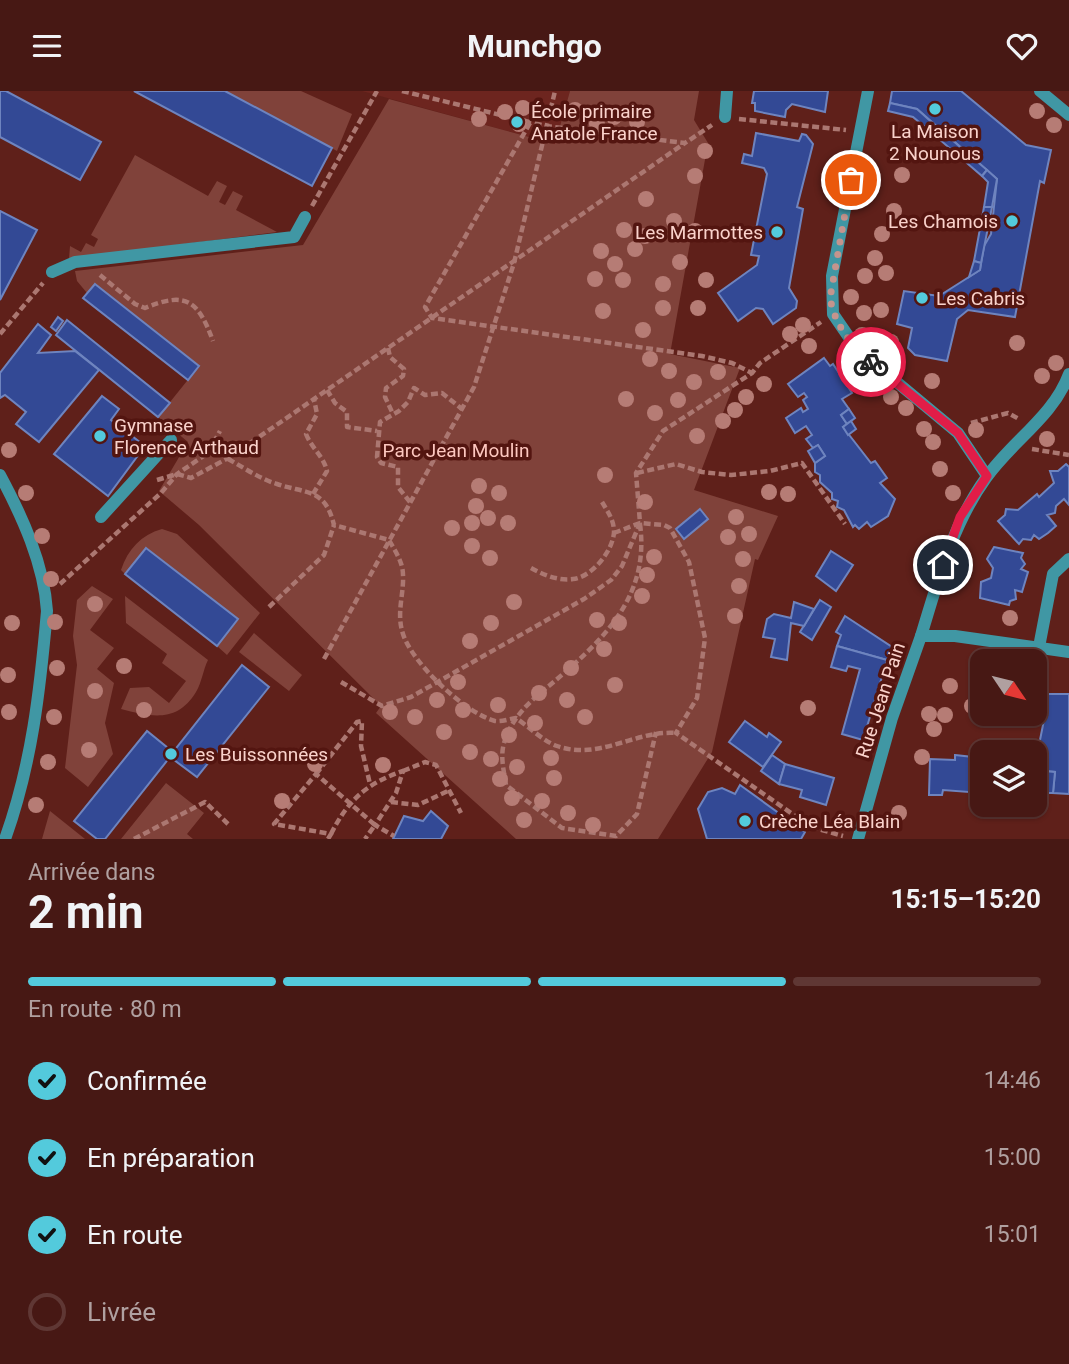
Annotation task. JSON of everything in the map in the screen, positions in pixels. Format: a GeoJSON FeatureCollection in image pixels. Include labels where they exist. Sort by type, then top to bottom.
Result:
{"type":"FeatureCollection","features":[{"type":"Feature","properties":{"kind":"street"},"geometry":{"type":"LineString","coordinates":[[725,117],[727,91]]}},
{"type":"Feature","properties":{"kind":"street"},"geometry":{"type":"LineString","coordinates":[[868,91],[832,276],[833,314],[857,349],[958,433],[987,476]]}},
{"type":"Feature","properties":{"kind":"street"},"geometry":{"type":"LineString","coordinates":[[1040,91],[1069,115]]}},
{"type":"Feature","properties":{"kind":"street"},"geometry":{"type":"LineString","coordinates":[[52,272],[75,262],[294,237],[305,218]]}},
{"type":"Feature","properties":{"kind":"street"},"geometry":{"type":"LineString","coordinates":[[920,636],[960,517],[987,476],[1053,405],[1069,374]]}},
{"type":"Feature","properties":{"kind":"street"},"geometry":{"type":"LineString","coordinates":[[101,517],[171,440]]}},
{"type":"Feature","properties":{"kind":"street"},"geometry":{"type":"LineString","coordinates":[[0,475],[22,517],[46,597],[37,714],[26,770],[5,839]]}},
{"type":"Feature","properties":{"kind":"street"},"geometry":{"type":"LineString","coordinates":[[1038,647],[1053,574],[1069,559]]}},
{"type":"Feature","properties":{"kind":"street","name":"Rue Jean Pain"},"geometry":{"type":"LineString","coordinates":[[856,839],[920,636],[956,636],[1069,652]]}},
{"type":"Feature","properties":{"kind":"path"},"geometry":{"type":"LineString","coordinates":[[305,218],[377,91]]}},
{"type":"Feature","properties":{"kind":"path"},"geometry":{"type":"LineString","coordinates":[[402,91],[546,126],[685,142]]}},
{"type":"Feature","properties":{"kind":"path"},"geometry":{"type":"LineString","coordinates":[[324,659],[474,387],[514,263],[555,91]]}},
{"type":"Feature","properties":{"kind":"path"},"geometry":{"type":"LineString","coordinates":[[177,474],[191,478],[227,459],[725,117],[860,132]]}},
{"type":"Feature","properties":{"kind":"path"},"geometry":{"type":"LineString","coordinates":[[530,123],[425,307],[432,318],[702,356],[732,363],[752,373]]}},
{"type":"Feature","properties":{"kind":"path"},"geometry":{"type":"LineString","coordinates":[[75,262],[92,269],[135,304],[145,308],[167,299],[181,299],[196,306],[206,320],[213,341]]}},
{"type":"Feature","properties":{"kind":"path"},"geometry":{"type":"LineString","coordinates":[[0,334],[52,272]]}},
{"type":"Feature","properties":{"kind":"path"},"geometry":{"type":"LineString","coordinates":[[656,731],[637,814],[630,825],[616,836],[587,834],[562,828],[506,785],[501,761],[504,742],[516,718],[591,650],[614,624],[635,586],[643,549],[636,473],[663,431],[752,373],[760,363],[833,314]]}},
{"type":"Feature","properties":{"kind":"path"},"geometry":{"type":"LineString","coordinates":[[388,348],[390,357],[404,369],[403,376],[386,388],[385,397],[393,414]]}},
{"type":"Feature","properties":{"kind":"path"},"geometry":{"type":"LineString","coordinates":[[410,502],[398,487],[398,467],[381,463],[377,457],[375,450],[380,438],[377,431],[380,422],[408,402],[414,388],[425,395],[442,393],[462,409]]}},
{"type":"Feature","properties":{"kind":"path"},"geometry":{"type":"LineString","coordinates":[[327,390],[335,403],[347,412],[347,426],[377,431]]}},
{"type":"Feature","properties":{"kind":"path"},"geometry":{"type":"LineString","coordinates":[[313,493],[327,471],[323,456],[310,445],[306,434],[317,414],[314,399]]}},
{"type":"Feature","properties":{"kind":"path"},"geometry":{"type":"LineString","coordinates":[[46,597],[161,493],[177,474],[208,453],[220,431]]}},
{"type":"Feature","properties":{"kind":"path"},"geometry":{"type":"LineString","coordinates":[[227,459],[276,484],[313,493],[323,500],[334,525],[324,555],[269,607]]}},
{"type":"Feature","properties":{"kind":"path"},"geometry":{"type":"LineString","coordinates":[[636,473],[676,464],[702,472],[731,475],[770,471],[802,463],[845,524]]}},
{"type":"Feature","properties":{"kind":"path"},"geometry":{"type":"LineString","coordinates":[[531,569],[549,577],[575,580],[598,565],[610,546],[614,533],[612,517],[602,502]]}},
{"type":"Feature","properties":{"kind":"path"},"geometry":{"type":"LineString","coordinates":[[341,682],[382,706],[411,697],[584,599],[611,580],[622,566],[640,523]]}},
{"type":"Feature","properties":{"kind":"path"},"geometry":{"type":"LineString","coordinates":[[614,533],[640,523],[670,528],[689,562],[705,638],[697,698],[676,733]]}},
{"type":"Feature","properties":{"kind":"path"},"geometry":{"type":"LineString","coordinates":[[334,525],[389,540],[400,561],[403,576],[399,601],[402,631],[408,646],[460,704],[496,722],[516,718],[557,746],[599,751],[656,731],[676,733],[811,827],[856,839]]}},
{"type":"Feature","properties":{"kind":"path"},"geometry":{"type":"LineString","coordinates":[[370,784],[361,746],[362,721],[357,722],[274,824],[330,836],[348,802],[370,784],[425,762],[436,765],[461,813]]}},
{"type":"Feature","properties":{"kind":"path"},"geometry":{"type":"LineString","coordinates":[[365,839],[391,802],[402,771]]}},
{"type":"Feature","properties":{"kind":"path"},"geometry":{"type":"LineString","coordinates":[[316,774],[375,825],[394,836]]}},
{"type":"Feature","properties":{"kind":"path"},"geometry":{"type":"LineString","coordinates":[[391,802],[418,805],[450,790]]}},
{"type":"Feature","properties":{"kind":"path"},"geometry":{"type":"LineString","coordinates":[[134,839],[205,802],[228,824]]}},
{"type":"Feature","properties":{"kind":"shaded area","name":"École primaire Anatole France"},"geometry":{"type":"Polygon","coordinates":[[[362,91],[570,91],[555,144],[362,91]]]}},
{"type":"Feature","properties":{"kind":"green space"},"geometry":{"type":"Polygon","coordinates":[[[225,91],[301,91],[352,114],[337,151],[225,91]]]}},
{"type":"Feature","properties":{"kind":"green space","name":"Parc Jean Moulin"},"geometry":{"type":"Polygon","coordinates":[[[570,91],[699,91],[694,120],[708,143],[670,354],[740,368],[694,490],[778,516],[758,560],[755,559],[712,752],[658,839],[516,839],[376,713],[381,706],[199,525],[159,491],[188,442],[158,417],[199,366],[95,284],[87,293],[77,281],[75,271],[303,245],[389,99],[555,144],[570,91]]]}},
{"type":"Feature","properties":{"kind":"green space"},"geometry":{"type":"Polygon","coordinates":[[[135,155],[208,196],[217,181],[227,186],[219,202],[225,205],[233,191],[243,196],[236,210],[277,232],[69,259],[70,246],[81,252],[86,243],[94,247],[98,239],[91,235],[135,155]]]}},
{"type":"Feature","properties":{"kind":"green space"},"geometry":{"type":"Polygon","coordinates":[[[162,529],[177,534],[260,613],[227,655],[217,646],[237,619],[147,548],[125,574],[121,570],[136,544],[162,529]]]}},
{"type":"Feature","properties":{"kind":"green space"},"geometry":{"type":"Polygon","coordinates":[[[92,586],[113,599],[90,630],[114,648],[97,669],[114,683],[105,723],[113,754],[88,787],[65,768],[77,665],[73,636],[77,600],[92,586]]]}},
{"type":"Feature","properties":{"kind":"green space"},"geometry":{"type":"Polygon","coordinates":[[[125,596],[208,660],[196,692],[181,709],[153,715],[121,709],[130,688],[149,687],[169,703],[186,681],[162,663],[167,654],[126,623],[125,596]]]}},
{"type":"Feature","properties":{"kind":"green space"},"geometry":{"type":"Polygon","coordinates":[[[254,633],[302,675],[289,691],[239,652],[254,633]]]}},
{"type":"Feature","properties":{"kind":"green space"},"geometry":{"type":"Polygon","coordinates":[[[166,783],[204,813],[187,834],[193,839],[121,839],[166,783]]]}},
{"type":"Feature","properties":{"kind":"green space"},"geometry":{"type":"Polygon","coordinates":[[[50,811],[85,839],[42,839],[50,811]]]}},
{"type":"Feature","properties":{"kind":"building"},"geometry":{"type":"Polygon","coordinates":[[[0,91],[6,91],[101,142],[80,180],[0,137],[0,91]]]}},
{"type":"Feature","properties":{"kind":"building"},"geometry":{"type":"Polygon","coordinates":[[[134,91],[225,91],[332,148],[312,186],[134,91]]]}},
{"type":"Feature","properties":{"kind":"building"},"geometry":{"type":"Polygon","coordinates":[[[754,91],[828,91],[825,112],[792,104],[786,110],[785,117],[755,111],[755,103],[752,103],[754,91]]]}},
{"type":"Feature","properties":{"kind":"building","name":"Les Chamois"},"geometry":{"type":"Polygon","coordinates":[[[892,91],[961,91],[1026,145],[1051,150],[1044,183],[1040,181],[1015,317],[968,310],[957,319],[947,361],[915,355],[908,348],[912,328],[897,324],[904,291],[939,296],[980,270],[984,246],[991,234],[997,179],[917,109],[890,103],[892,91]]]}},
{"type":"Feature","properties":{"kind":"building"},"geometry":{"type":"Polygon","coordinates":[[[890,103],[917,109],[937,127],[932,133],[913,117],[888,111],[890,103]]]}},
{"type":"Feature","properties":{"kind":"building"},"geometry":{"type":"Polygon","coordinates":[[[937,127],[987,170],[982,176],[932,133],[937,127]]]}},
{"type":"Feature","properties":{"kind":"building","name":"Les Marmottes"},"geometry":{"type":"Polygon","coordinates":[[[756,133],[799,141],[802,134],[813,144],[797,207],[803,209],[789,288],[797,301],[796,308],[773,324],[763,309],[756,308],[738,321],[718,293],[757,265],[759,256],[751,255],[767,174],[764,168],[742,163],[744,154],[752,156],[756,133]]]}},
{"type":"Feature","properties":{"kind":"building"},"geometry":{"type":"Polygon","coordinates":[[[987,170],[997,179],[992,207],[984,207],[988,182],[982,176],[987,170]]]}},
{"type":"Feature","properties":{"kind":"building"},"geometry":{"type":"Polygon","coordinates":[[[984,207],[992,207],[981,263],[974,261],[984,207]]]}},
{"type":"Feature","properties":{"kind":"building"},"geometry":{"type":"Polygon","coordinates":[[[0,211],[37,230],[0,300],[0,211]]]}},
{"type":"Feature","properties":{"kind":"building"},"geometry":{"type":"Polygon","coordinates":[[[974,261],[981,263],[980,270],[969,277],[974,261]]]}},
{"type":"Feature","properties":{"kind":"building"},"geometry":{"type":"Polygon","coordinates":[[[95,284],[199,366],[188,380],[83,298],[95,284]]]}},
{"type":"Feature","properties":{"kind":"building"},"geometry":{"type":"Polygon","coordinates":[[[58,317],[63,321],[56,331],[51,327],[58,317]]]}},
{"type":"Feature","properties":{"kind":"building"},"geometry":{"type":"Polygon","coordinates":[[[67,320],[170,403],[158,417],[56,335],[67,320]]]}},
{"type":"Feature","properties":{"kind":"building"},"geometry":{"type":"Polygon","coordinates":[[[38,324],[51,335],[38,353],[75,351],[99,370],[39,442],[16,424],[26,412],[5,395],[0,398],[0,373],[38,324]]]}},
{"type":"Feature","properties":{"kind":"building"},"geometry":{"type":"Polygon","coordinates":[[[824,358],[830,366],[833,364],[852,393],[842,399],[849,409],[841,415],[847,424],[843,427],[871,463],[875,461],[887,478],[880,483],[895,499],[888,516],[871,527],[867,522],[859,529],[855,525],[853,527],[844,510],[837,507],[838,501],[832,499],[832,493],[820,482],[820,475],[815,472],[815,463],[825,456],[818,445],[813,448],[806,439],[812,435],[806,426],[795,433],[786,418],[801,408],[803,412],[808,409],[803,400],[807,397],[804,393],[798,397],[788,384],[824,358]]]}},
{"type":"Feature","properties":{"kind":"building","name":"Gymnase Florence Arthaud"},"geometry":{"type":"Polygon","coordinates":[[[102,396],[119,409],[111,420],[145,446],[108,496],[54,454],[102,396]]]}},
{"type":"Feature","properties":{"kind":"building"},"geometry":{"type":"Polygon","coordinates":[[[849,409],[855,418],[847,424],[841,415],[849,409]]]}},
{"type":"Feature","properties":{"kind":"building"},"geometry":{"type":"Polygon","coordinates":[[[851,421],[856,429],[848,435],[843,427],[851,421]]]}},
{"type":"Feature","properties":{"kind":"building"},"geometry":{"type":"Polygon","coordinates":[[[818,445],[825,456],[815,463],[808,451],[818,445]]]}},
{"type":"Feature","properties":{"kind":"building"},"geometry":{"type":"Polygon","coordinates":[[[1066,464],[1069,467],[1069,505],[1064,499],[1056,506],[1055,513],[1047,515],[1056,526],[1048,533],[1039,539],[1034,535],[1031,540],[1023,539],[1019,544],[998,521],[1005,515],[1006,509],[1018,510],[1037,494],[1039,497],[1054,483],[1050,471],[1058,471],[1066,464]]]}},
{"type":"Feature","properties":{"kind":"building"},"geometry":{"type":"Polygon","coordinates":[[[700,509],[708,519],[684,539],[676,529],[700,509]]]}},
{"type":"Feature","properties":{"kind":"building"},"geometry":{"type":"Polygon","coordinates":[[[994,547],[1023,553],[1021,558],[1025,564],[1021,569],[1028,572],[1022,592],[1015,590],[1016,599],[1010,601],[1009,605],[980,598],[981,582],[991,578],[993,568],[987,559],[994,547]]]}},
{"type":"Feature","properties":{"kind":"building"},"geometry":{"type":"Polygon","coordinates":[[[146,548],[238,619],[217,646],[125,574],[146,548]]]}},
{"type":"Feature","properties":{"kind":"building"},"geometry":{"type":"Polygon","coordinates":[[[831,551],[853,565],[836,591],[816,576],[831,551]]]}},
{"type":"Feature","properties":{"kind":"building"},"geometry":{"type":"Polygon","coordinates":[[[820,600],[831,607],[812,640],[800,632],[820,600]]]}},
{"type":"Feature","properties":{"kind":"building"},"geometry":{"type":"Polygon","coordinates":[[[794,602],[814,609],[804,626],[791,623],[787,660],[771,657],[775,639],[763,637],[767,619],[774,614],[791,618],[794,602]]]}},
{"type":"Feature","properties":{"kind":"building"},"geometry":{"type":"Polygon","coordinates":[[[845,616],[892,647],[887,660],[837,646],[841,635],[836,632],[845,616]]]}},
{"type":"Feature","properties":{"kind":"building"},"geometry":{"type":"Polygon","coordinates":[[[837,646],[887,660],[863,740],[842,734],[860,669],[848,666],[846,671],[831,667],[837,646]]]}},
{"type":"Feature","properties":{"kind":"building","name":"Les Buissonnées"},"geometry":{"type":"Polygon","coordinates":[[[242,665],[269,687],[197,777],[170,757],[105,839],[97,839],[74,821],[147,731],[173,752],[242,665]]]}},
{"type":"Feature","properties":{"kind":"building"},"geometry":{"type":"Polygon","coordinates":[[[1047,694],[1069,694],[1069,794],[1053,793],[1055,772],[1047,771],[1047,740],[1040,740],[1043,726],[1047,726],[1047,694]]]}},
{"type":"Feature","properties":{"kind":"building"},"geometry":{"type":"Polygon","coordinates":[[[745,721],[767,737],[769,733],[781,742],[763,767],[729,742],[745,721]]]}},
{"type":"Feature","properties":{"kind":"building"},"geometry":{"type":"Polygon","coordinates":[[[772,755],[785,764],[779,784],[761,771],[772,755]]]}},
{"type":"Feature","properties":{"kind":"building"},"geometry":{"type":"Polygon","coordinates":[[[955,755],[970,757],[970,792],[943,790],[942,795],[929,795],[930,759],[955,760],[955,755]]]}},
{"type":"Feature","properties":{"kind":"building"},"geometry":{"type":"Polygon","coordinates":[[[785,764],[834,778],[826,805],[800,797],[802,790],[779,784],[785,764]]]}},
{"type":"Feature","properties":{"kind":"building"},"geometry":{"type":"Polygon","coordinates":[[[1047,771],[1055,772],[1053,793],[1047,793],[1047,771]]]}},
{"type":"Feature","properties":{"kind":"building","name":"Crèche Léa Blain"},"geometry":{"type":"Polygon","coordinates":[[[740,785],[805,832],[801,839],[707,839],[698,809],[708,792],[722,788],[735,794],[740,785]]]}},
{"type":"Feature","properties":{"kind":"building"},"geometry":{"type":"Polygon","coordinates":[[[431,811],[448,826],[441,839],[393,839],[404,816],[423,821],[431,811]]]}},
{"type":"Feature","properties":{"kind":"way so far"},"geometry":{"type":"LineString","coordinates":[[851,180],[830,298],[833,314],[844,333],[871,362]]}},
{"type":"Feature","properties":{"kind":"place","name":"La Maison 2 Nounous"},"geometry":{"type":"Point","coordinates":[935,109]}},
{"type":"Feature","properties":{"kind":"place","name":"École primaire Anatole France"},"geometry":{"type":"Point","coordinates":[517,122]}},
{"type":"Feature","properties":{"kind":"place","name":"Les Chamois"},"geometry":{"type":"Point","coordinates":[1012,221]}},
{"type":"Feature","properties":{"kind":"place","name":"Les Marmottes"},"geometry":{"type":"Point","coordinates":[777,232]}},
{"type":"Feature","properties":{"kind":"place","name":"Les Cabris"},"geometry":{"type":"Point","coordinates":[922,298]}},
{"type":"Feature","properties":{"kind":"place","name":"Gymnase Florence Arthaud"},"geometry":{"type":"Point","coordinates":[100,436]}},
{"type":"Feature","properties":{"kind":"place","name":"Les Buissonnées"},"geometry":{"type":"Point","coordinates":[171,754]}},
{"type":"Feature","properties":{"kind":"place","name":"Crèche Léa Blain"},"geometry":{"type":"Point","coordinates":[745,821]}},
{"type":"Feature","properties":{"kind":"route"},"geometry":{"type":"LineString","coordinates":[[871,362],[958,433],[967,442],[987,476],[960,517],[943,565]]}}]}
